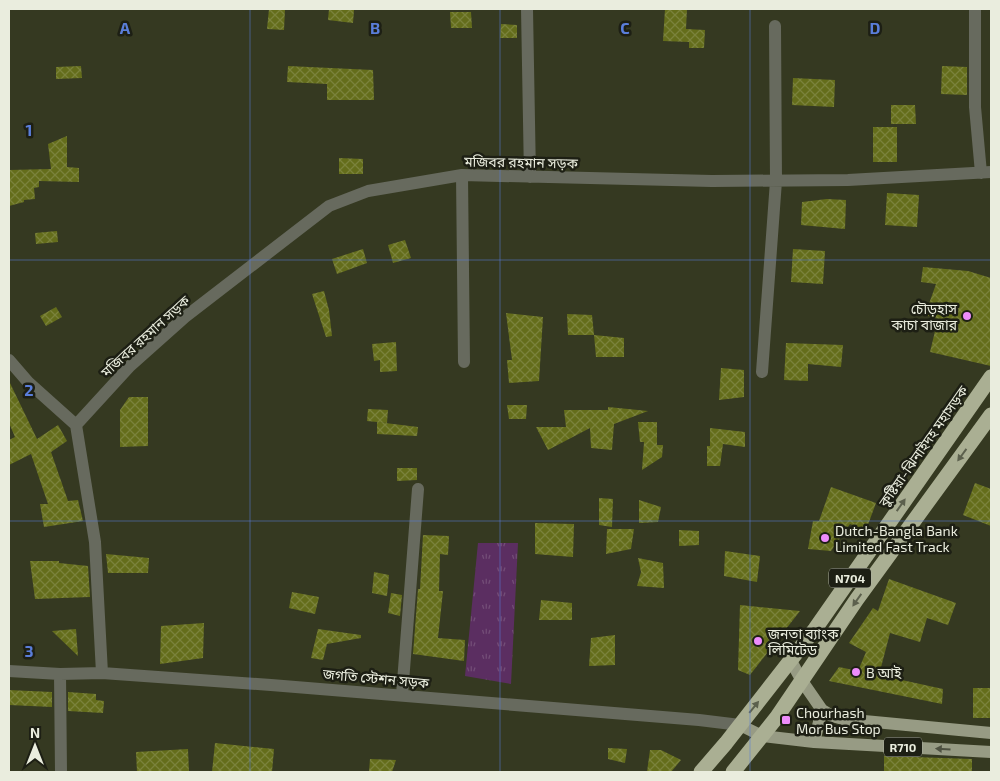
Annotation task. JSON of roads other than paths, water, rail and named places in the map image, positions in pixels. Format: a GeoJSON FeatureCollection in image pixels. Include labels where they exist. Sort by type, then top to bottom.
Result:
{"type":"FeatureCollection","features":[{"type":"Feature","properties":{"kind":"highway","name":"কুষ্টিয়া-ঝিনাইদহ মহাসড়ক"},"geometry":{"type":"LineString","coordinates":[[701,772],[791,661],[991,377]]}},
{"type":"Feature","properties":{"kind":"highway","name":"N704"},"geometry":{"type":"LineString","coordinates":[[732,772],[762,736],[802,681],[857,599],[991,415]]}},
{"type":"Feature","properties":{"kind":"main road"},"geometry":{"type":"LineString","coordinates":[[791,661],[822,710],[814,742]]}},
{"type":"Feature","properties":{"kind":"main road","name":"R710"},"geometry":{"type":"LineString","coordinates":[[822,710],[832,716],[843,719],[991,733]]}},
{"type":"Feature","properties":{"kind":"main road","name":"R710"},"geometry":{"type":"LineString","coordinates":[[740,725],[762,736],[814,742],[991,752]]}},
{"type":"Feature","properties":{"kind":"street"},"geometry":{"type":"LineString","coordinates":[[528,9],[530,177]]}},
{"type":"Feature","properties":{"kind":"street"},"geometry":{"type":"LineString","coordinates":[[975,9],[975,107],[986,173]]}},
{"type":"Feature","properties":{"kind":"street"},"geometry":{"type":"LineString","coordinates":[[762,372],[776,181],[775,26]]}},
{"type":"Feature","properties":{"kind":"street","name":"মজিবর রহমান সড়ক"},"geometry":{"type":"LineString","coordinates":[[76,425],[130,366],[184,317],[329,206],[368,191],[462,175],[776,181],[848,180],[986,173]]}},
{"type":"Feature","properties":{"kind":"street"},"geometry":{"type":"LineString","coordinates":[[462,175],[464,362]]}},
{"type":"Feature","properties":{"kind":"street"},"geometry":{"type":"LineString","coordinates":[[9,360],[28,382],[76,425],[95,542],[102,673]]}},
{"type":"Feature","properties":{"kind":"street"},"geometry":{"type":"LineString","coordinates":[[402,695],[418,489]]}},
{"type":"Feature","properties":{"kind":"street","name":"জগতি স্টেশন সড়ক"},"geometry":{"type":"LineString","coordinates":[[9,671],[60,674],[102,673],[402,695],[740,725]]}},
{"type":"Feature","properties":{"kind":"street"},"geometry":{"type":"LineString","coordinates":[[60,674],[61,772]]}},
{"type":"Feature","properties":{"kind":"place","name":"চৌড়হাস কাচা বাজার"},"geometry":{"type":"Point","coordinates":[967,316]}},
{"type":"Feature","properties":{"kind":"place","name":"Dutch-Bangla Bank Limited Fast Track"},"geometry":{"type":"Point","coordinates":[825,538]}},
{"type":"Feature","properties":{"kind":"place","name":"জনতা ব্যাংক লিমিটেড"},"geometry":{"type":"Point","coordinates":[758,641]}},
{"type":"Feature","properties":{"kind":"place","name":"B আই"},"geometry":{"type":"Point","coordinates":[856,672]}},
{"type":"Feature","properties":{"kind":"place","name":"Chourhash Mor Bus Stop"},"geometry":{"type":"Point","coordinates":[786,720]}}]}
